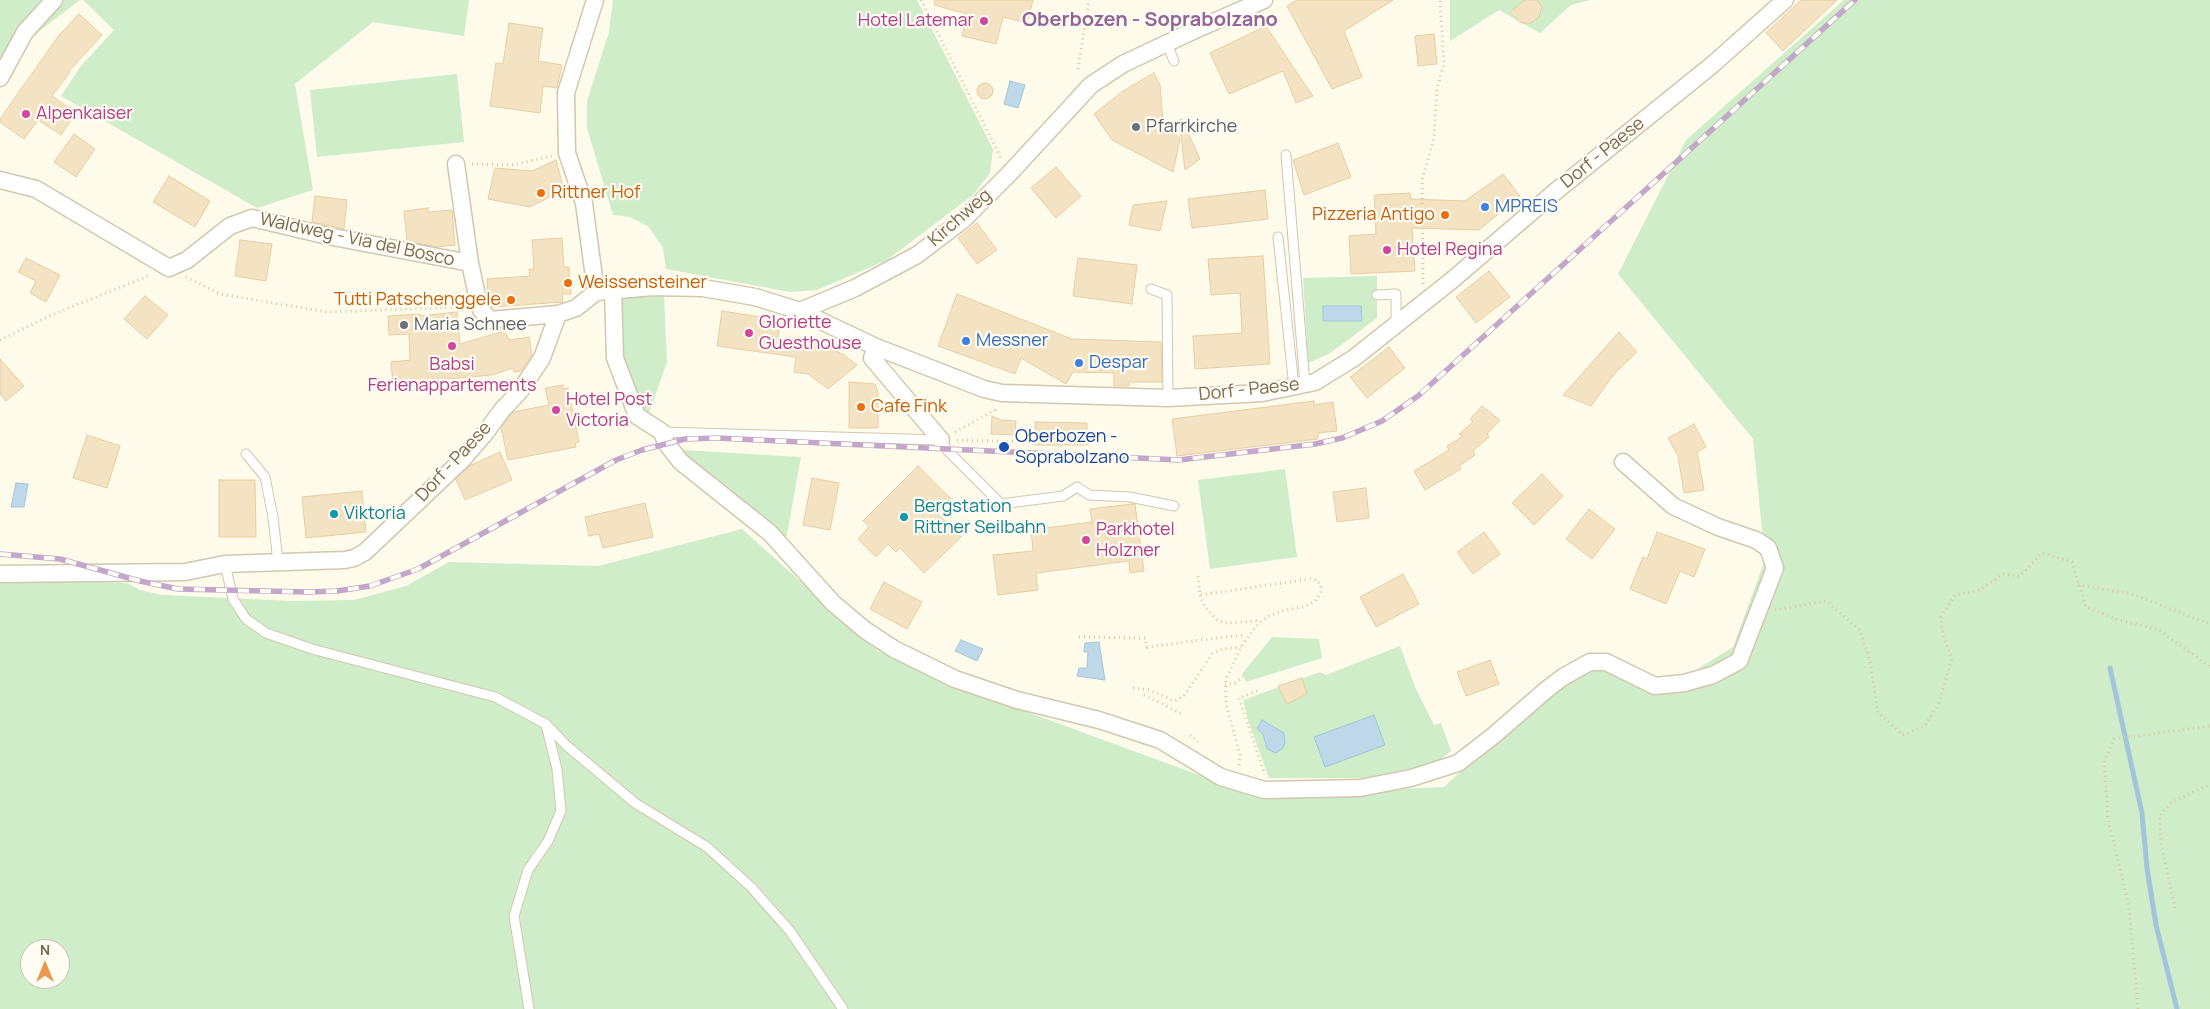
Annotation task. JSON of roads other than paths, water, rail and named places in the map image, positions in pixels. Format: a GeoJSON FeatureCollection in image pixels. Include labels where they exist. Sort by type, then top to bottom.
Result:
{"type":"FeatureCollection","features":[{"type":"Feature","properties":{"kind":"street"},"geometry":{"type":"LineString","coordinates":[[0,78],[24,32],[54,0]]}},
{"type":"Feature","properties":{"kind":"street"},"geometry":{"type":"LineString","coordinates":[[456,164],[470,263],[481,310],[490,320],[558,314],[576,308],[596,292],[584,203],[567,153],[566,94],[595,0]]}},
{"type":"Feature","properties":{"kind":"street","name":"Kirchweg"},"geometry":{"type":"LineString","coordinates":[[800,311],[855,288],[917,255],[963,220],[1009,174],[1090,85],[1123,64],[1264,0]]}},
{"type":"Feature","properties":{"kind":"street","name":"Dorf - Paese"},"geometry":{"type":"LineString","coordinates":[[596,292],[653,287],[703,288],[754,297],[800,311],[876,347],[984,389],[1002,393],[1168,398],[1262,393],[1299,386],[1315,382],[1354,358],[1712,65],[1785,0]]}},
{"type":"Feature","properties":{"kind":"street","name":"Waldweg - Via del Bosco"},"geometry":{"type":"LineString","coordinates":[[0,180],[36,189],[169,268],[187,260],[230,226],[252,218],[328,236],[470,263]]}},
{"type":"Feature","properties":{"kind":"street"},"geometry":{"type":"LineString","coordinates":[[613,290],[615,358],[637,416],[662,432],[666,443],[681,462],[770,533],[833,603],[865,630],[894,650],[955,679],[1017,700],[1099,720],[1160,740],[1221,777],[1270,790],[1360,788],[1411,778],[1458,763],[1493,736],[1546,690],[1563,677],[1590,662],[1606,662],[1655,686],[1684,683],[1713,675],[1739,661],[1775,568],[1768,548],[1756,540],[1718,527],[1673,506],[1623,462]]}},
{"type":"Feature","properties":{"kind":"street","name":"Dorf - Paese"},"geometry":{"type":"LineString","coordinates":[[0,574],[185,572],[224,564],[345,560],[354,558],[365,552],[462,460],[486,432],[502,410],[520,391],[542,358],[558,314]]}},
{"type":"Feature","properties":{"kind":"street"},"geometry":{"type":"LineString","coordinates":[[876,347],[872,358],[941,440]]}},
{"type":"Feature","properties":{"kind":"lane"},"geometry":{"type":"LineString","coordinates":[[1167,44],[1174,61]]}},
{"type":"Feature","properties":{"kind":"lane"},"geometry":{"type":"LineString","coordinates":[[1286,155],[1299,386]]}},
{"type":"Feature","properties":{"kind":"lane"},"geometry":{"type":"LineString","coordinates":[[1278,237],[1299,386]]}},
{"type":"Feature","properties":{"kind":"lane"},"geometry":{"type":"LineString","coordinates":[[1151,289],[1167,295],[1168,398]]}},
{"type":"Feature","properties":{"kind":"lane"},"geometry":{"type":"LineString","coordinates":[[1377,295],[1396,294],[1396,324]]}},
{"type":"Feature","properties":{"kind":"lane"},"geometry":{"type":"LineString","coordinates":[[662,432],[941,440],[947,450],[1001,504],[1063,496],[1077,488],[1088,495],[1130,497],[1174,506]]}},
{"type":"Feature","properties":{"kind":"lane"},"geometry":{"type":"LineString","coordinates":[[246,454],[265,477],[273,517],[278,562]]}},
{"type":"Feature","properties":{"kind":"lane"},"geometry":{"type":"LineString","coordinates":[[224,564],[233,599],[246,619],[266,633],[312,649],[495,697],[546,724],[567,746],[635,803],[707,847],[751,887],[790,931],[843,1009]]}},
{"type":"Feature","properties":{"kind":"lane"},"geometry":{"type":"LineString","coordinates":[[529,1009],[514,916],[528,870],[548,841],[561,811],[557,768],[546,724]]}},
{"type":"Feature","properties":{"kind":"water"},"geometry":{"type":"Polygon","coordinates":[[[1010,81],[1025,85],[1018,108],[1004,104],[1010,81]]]}},
{"type":"Feature","properties":{"kind":"water"},"geometry":{"type":"Polygon","coordinates":[[[1323,306],[1361,306],[1362,321],[1323,321],[1323,306]]]}},
{"type":"Feature","properties":{"kind":"water"},"geometry":{"type":"Polygon","coordinates":[[[16,483],[28,484],[24,507],[11,507],[16,483]]]}},
{"type":"Feature","properties":{"kind":"water"},"geometry":{"type":"Polygon","coordinates":[[[961,640],[983,649],[977,661],[955,651],[961,640]]]}},
{"type":"Feature","properties":{"kind":"water"},"geometry":{"type":"Polygon","coordinates":[[[1099,642],[1105,680],[1077,676],[1079,668],[1087,668],[1088,652],[1084,652],[1085,643],[1099,642]]]}},
{"type":"Feature","properties":{"kind":"water"},"geometry":{"type":"Polygon","coordinates":[[[1374,715],[1385,745],[1325,767],[1314,737],[1374,715]]]}},
{"type":"Feature","properties":{"kind":"water"},"geometry":{"type":"Polygon","coordinates":[[[1262,720],[1284,733],[1285,743],[1283,748],[1276,753],[1267,749],[1263,734],[1257,729],[1262,720]]]}},
{"type":"Feature","properties":{"kind":"waterway"},"geometry":{"type":"LineString","coordinates":[[2110,668],[2142,813],[2147,868],[2156,925],[2177,1009]]}},
{"type":"Feature","properties":{"kind":"railway"},"geometry":{"type":"LineString","coordinates":[[0,554],[60,559],[140,581],[178,589],[337,591],[370,586],[418,569],[616,460],[642,450],[685,439],[717,438],[1179,460],[1315,444],[1342,438],[1382,421],[1418,396],[1855,0]]}},
{"type":"Feature","properties":{"kind":"place","name":"Hotel Latemar"},"geometry":{"type":"Point","coordinates":[984,21]}},
{"type":"Feature","properties":{"kind":"place","name":"Alpenkaiser"},"geometry":{"type":"Point","coordinates":[26,114]}},
{"type":"Feature","properties":{"kind":"place","name":"Pfarrkirche"},"geometry":{"type":"Point","coordinates":[1136,127]}},
{"type":"Feature","properties":{"kind":"place","name":"Rittner Hof"},"geometry":{"type":"Point","coordinates":[541,193]}},
{"type":"Feature","properties":{"kind":"place","name":"MPREIS"},"geometry":{"type":"Point","coordinates":[1485,207]}},
{"type":"Feature","properties":{"kind":"place","name":"Pizzeria Antigo"},"geometry":{"type":"Point","coordinates":[1445,215]}},
{"type":"Feature","properties":{"kind":"place","name":"Hotel Regina"},"geometry":{"type":"Point","coordinates":[1387,250]}},
{"type":"Feature","properties":{"kind":"place","name":"Weissensteiner"},"geometry":{"type":"Point","coordinates":[568,283]}},
{"type":"Feature","properties":{"kind":"place","name":"Tutti Patschenggele"},"geometry":{"type":"Point","coordinates":[511,300]}},
{"type":"Feature","properties":{"kind":"place","name":"Maria Schnee"},"geometry":{"type":"Point","coordinates":[404,325]}},
{"type":"Feature","properties":{"kind":"place","name":"Gloriette Guesthouse"},"geometry":{"type":"Point","coordinates":[749,333]}},
{"type":"Feature","properties":{"kind":"place","name":"Messner"},"geometry":{"type":"Point","coordinates":[966,341]}},
{"type":"Feature","properties":{"kind":"place","name":"Babsi Ferienappartements"},"geometry":{"type":"Point","coordinates":[452,346]}},
{"type":"Feature","properties":{"kind":"place","name":"Despar"},"geometry":{"type":"Point","coordinates":[1079,363]}},
{"type":"Feature","properties":{"kind":"place","name":"Cafe Fink"},"geometry":{"type":"Point","coordinates":[861,407]}},
{"type":"Feature","properties":{"kind":"place","name":"Hotel Post Victoria"},"geometry":{"type":"Point","coordinates":[556,410]}},
{"type":"Feature","properties":{"kind":"place","name":"Oberbozen - Soprabolzano"},"geometry":{"type":"Point","coordinates":[1004,447]}},
{"type":"Feature","properties":{"kind":"place","name":"Viktoria"},"geometry":{"type":"Point","coordinates":[334,514]}},
{"type":"Feature","properties":{"kind":"place","name":"Bergstation Rittner Seilbahn"},"geometry":{"type":"Point","coordinates":[904,517]}},
{"type":"Feature","properties":{"kind":"place","name":"Parkhotel Holzner"},"geometry":{"type":"Point","coordinates":[1086,540]}},
{"type":"Feature","properties":{"kind":"district","name":"Oberbozen - Soprabolzano"},"geometry":{"type":"Point","coordinates":[1150,20]}}]}
